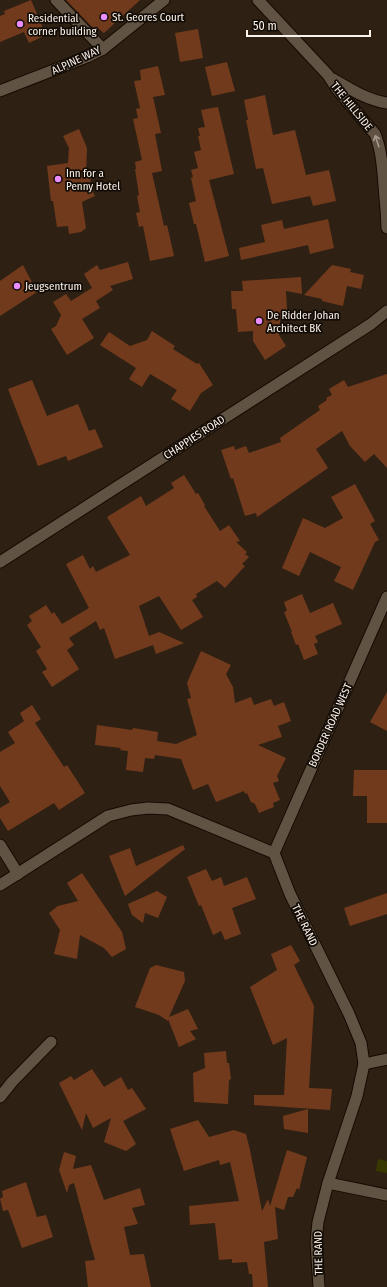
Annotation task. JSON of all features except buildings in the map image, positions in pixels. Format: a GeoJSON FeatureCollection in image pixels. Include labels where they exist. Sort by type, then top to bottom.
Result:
{"type":"FeatureCollection","features":[{"type":"Feature","properties":{"kind":"street"},"geometry":{"type":"LineString","coordinates":[[56,0],[103,48]]}},
{"type":"Feature","properties":{"kind":"street","name":"ALPINE WAY"},"geometry":{"type":"LineString","coordinates":[[0,91],[74,63],[103,48],[164,0]]}},
{"type":"Feature","properties":{"kind":"street","name":"THE HILLSIDE"},"geometry":{"type":"LineString","coordinates":[[258,0],[328,75],[337,89],[375,134],[381,156],[387,228]]}},
{"type":"Feature","properties":{"kind":"street","name":"THE HILLSIDE"},"geometry":{"type":"LineString","coordinates":[[328,75],[354,91],[374,100],[387,103]]}},
{"type":"Feature","properties":{"kind":"street","name":"CHAPPIES ROAD"},"geometry":{"type":"LineString","coordinates":[[0,562],[371,324],[387,311]]}},
{"type":"Feature","properties":{"kind":"street","name":"BORDER ROAD WEST"},"geometry":{"type":"LineString","coordinates":[[274,853],[387,597]]}},
{"type":"Feature","properties":{"kind":"street"},"geometry":{"type":"LineString","coordinates":[[0,885],[108,816],[131,810],[148,808],[168,809],[274,853]]}},
{"type":"Feature","properties":{"kind":"street"},"geometry":{"type":"LineString","coordinates":[[0,845],[18,874]]}},
{"type":"Feature","properties":{"kind":"street","name":"THE RAND"},"geometry":{"type":"LineString","coordinates":[[274,853],[290,894],[349,1014],[361,1043],[364,1064],[357,1096],[328,1183],[318,1222],[316,1233],[319,1287]]}},
{"type":"Feature","properties":{"kind":"street"},"geometry":{"type":"LineString","coordinates":[[0,1097],[12,1082],[51,1042]]}},
{"type":"Feature","properties":{"kind":"street"},"geometry":{"type":"LineString","coordinates":[[364,1064],[387,1059]]}},
{"type":"Feature","properties":{"kind":"street"},"geometry":{"type":"LineString","coordinates":[[328,1183],[387,1195]]}},
{"type":"Feature","properties":{"kind":"shaded area"},"geometry":{"type":"Polygon","coordinates":[[[378,1159],[387,1161],[387,1173],[376,1171],[378,1159]]]}},
{"type":"Feature","properties":{"kind":"place","name":"St. Geores Court"},"geometry":{"type":"Point","coordinates":[104,17]}},
{"type":"Feature","properties":{"kind":"place","name":"Residential corner building"},"geometry":{"type":"Point","coordinates":[20,24]}},
{"type":"Feature","properties":{"kind":"place","name":"Inn for a Penny Hotel"},"geometry":{"type":"Point","coordinates":[58,179]}},
{"type":"Feature","properties":{"kind":"place","name":"Jeugsentrum"},"geometry":{"type":"Point","coordinates":[17,286]}},
{"type":"Feature","properties":{"kind":"place","name":"De Ridder Johan Architect BK"},"geometry":{"type":"Point","coordinates":[259,321]}}]}
